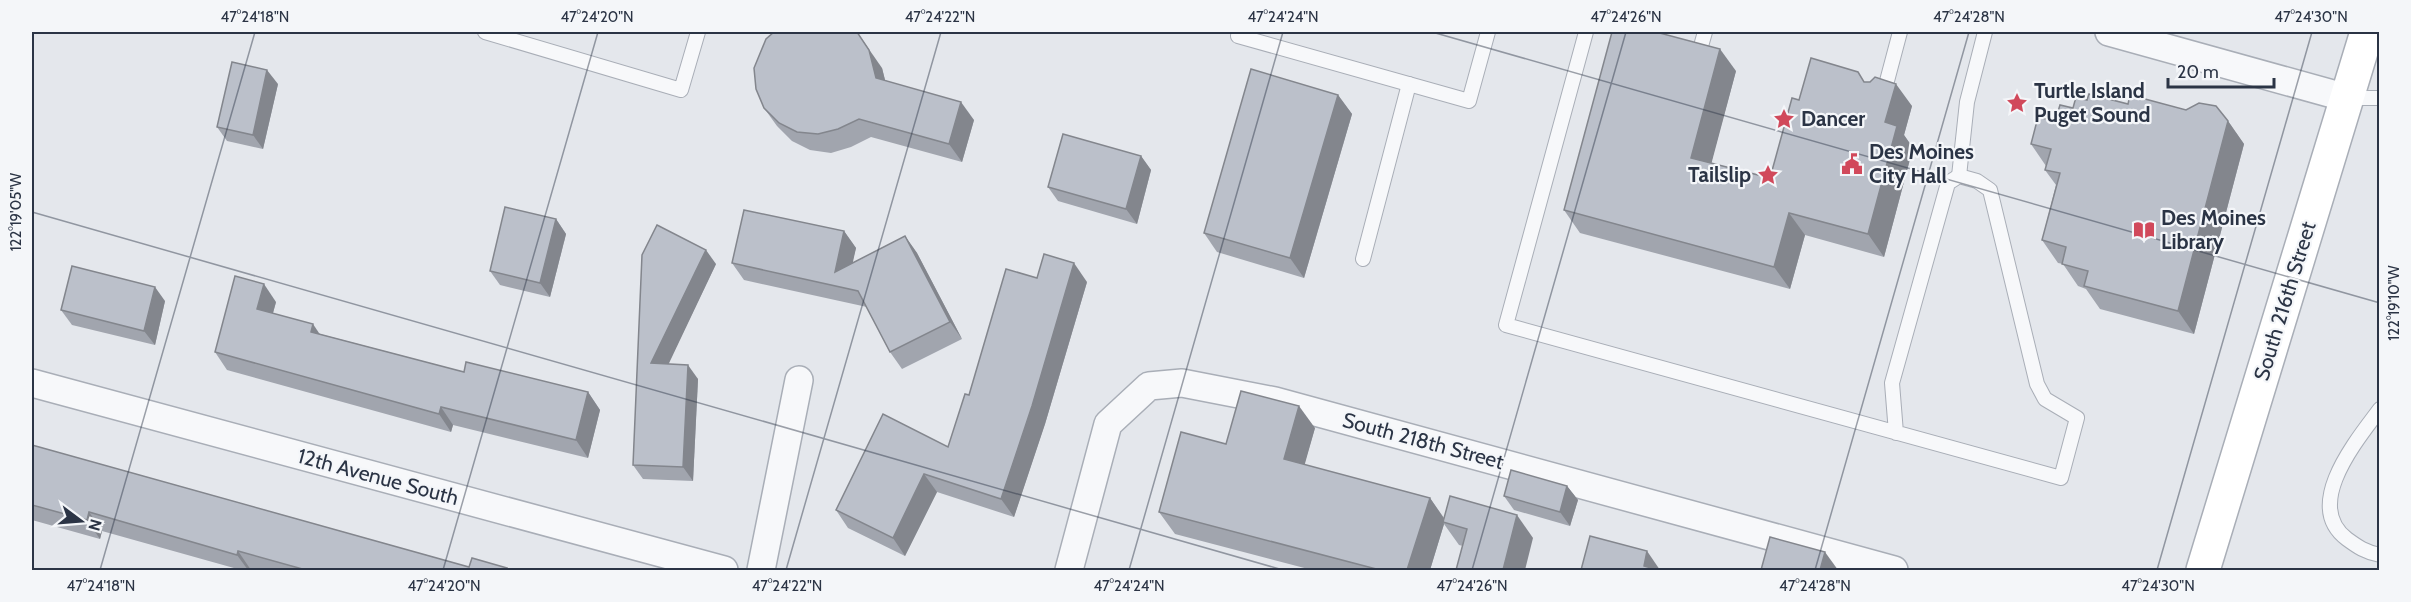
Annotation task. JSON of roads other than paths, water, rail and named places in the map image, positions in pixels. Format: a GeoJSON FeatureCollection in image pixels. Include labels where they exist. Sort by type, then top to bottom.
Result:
{"type":"FeatureCollection","features":[{"type":"Feature","properties":{"kind":"main road","name":"South 216th Street"},"geometry":{"type":"LineString","coordinates":[[2203,570],[2367,32]]}},
{"type":"Feature","properties":{"kind":"street"},"geometry":{"type":"LineString","coordinates":[[2109,32],[2347,98]]}},
{"type":"Feature","properties":{"kind":"street"},"geometry":{"type":"LineString","coordinates":[[761,570],[799,380]]}},
{"type":"Feature","properties":{"kind":"street","name":"12th Avenue South"},"geometry":{"type":"LineString","coordinates":[[32,383],[723,570]]}},
{"type":"Feature","properties":{"kind":"street","name":"South 218th Street"},"geometry":{"type":"LineString","coordinates":[[1069,570],[1108,424],[1149,386],[1182,383],[1275,401],[1894,570]]}},
{"type":"Feature","properties":{"kind":"lane"},"geometry":{"type":"LineString","coordinates":[[485,32],[681,90],[698,32]]}},
{"type":"Feature","properties":{"kind":"lane"},"geometry":{"type":"LineString","coordinates":[[1238,36],[1468,101],[1488,32]]}},
{"type":"Feature","properties":{"kind":"lane"},"geometry":{"type":"LineString","coordinates":[[1586,32],[1506,325],[1896,433],[2061,478],[2078,418],[2045,399],[2037,384],[1990,190],[1977,181],[1959,176],[1948,183],[1892,383],[1896,433]]}},
{"type":"Feature","properties":{"kind":"lane"},"geometry":{"type":"LineString","coordinates":[[1701,46],[1704,32]]}},
{"type":"Feature","properties":{"kind":"lane"},"geometry":{"type":"LineString","coordinates":[[1883,96],[1900,32]]}},
{"type":"Feature","properties":{"kind":"lane"},"geometry":{"type":"LineString","coordinates":[[1959,176],[1967,102],[1985,32]]}},
{"type":"Feature","properties":{"kind":"lane"},"geometry":{"type":"LineString","coordinates":[[1363,259],[1408,84]]}},
{"type":"Feature","properties":{"kind":"lane"},"geometry":{"type":"LineString","coordinates":[[2347,98],[2379,98]]}},
{"type":"Feature","properties":{"kind":"lane"},"geometry":{"type":"LineString","coordinates":[[2379,409],[2344,459],[2331,493],[2330,517],[2341,534],[2364,552],[2379,555]]}},
{"type":"Feature","properties":{"kind":"place","name":"Turtle Island Puget Sound"},"geometry":{"type":"Point","coordinates":[2017,103]}},
{"type":"Feature","properties":{"kind":"place","name":"Dancer"},"geometry":{"type":"Point","coordinates":[1784,119]}},
{"type":"Feature","properties":{"kind":"place","name":"Des Moines City Hall"},"geometry":{"type":"Point","coordinates":[1852,164]}},
{"type":"Feature","properties":{"kind":"place","name":"Tailslip"},"geometry":{"type":"Point","coordinates":[1768,175]}},
{"type":"Feature","properties":{"kind":"place","name":"Des Moines Library"},"geometry":{"type":"Point","coordinates":[2144,230]}}]}
